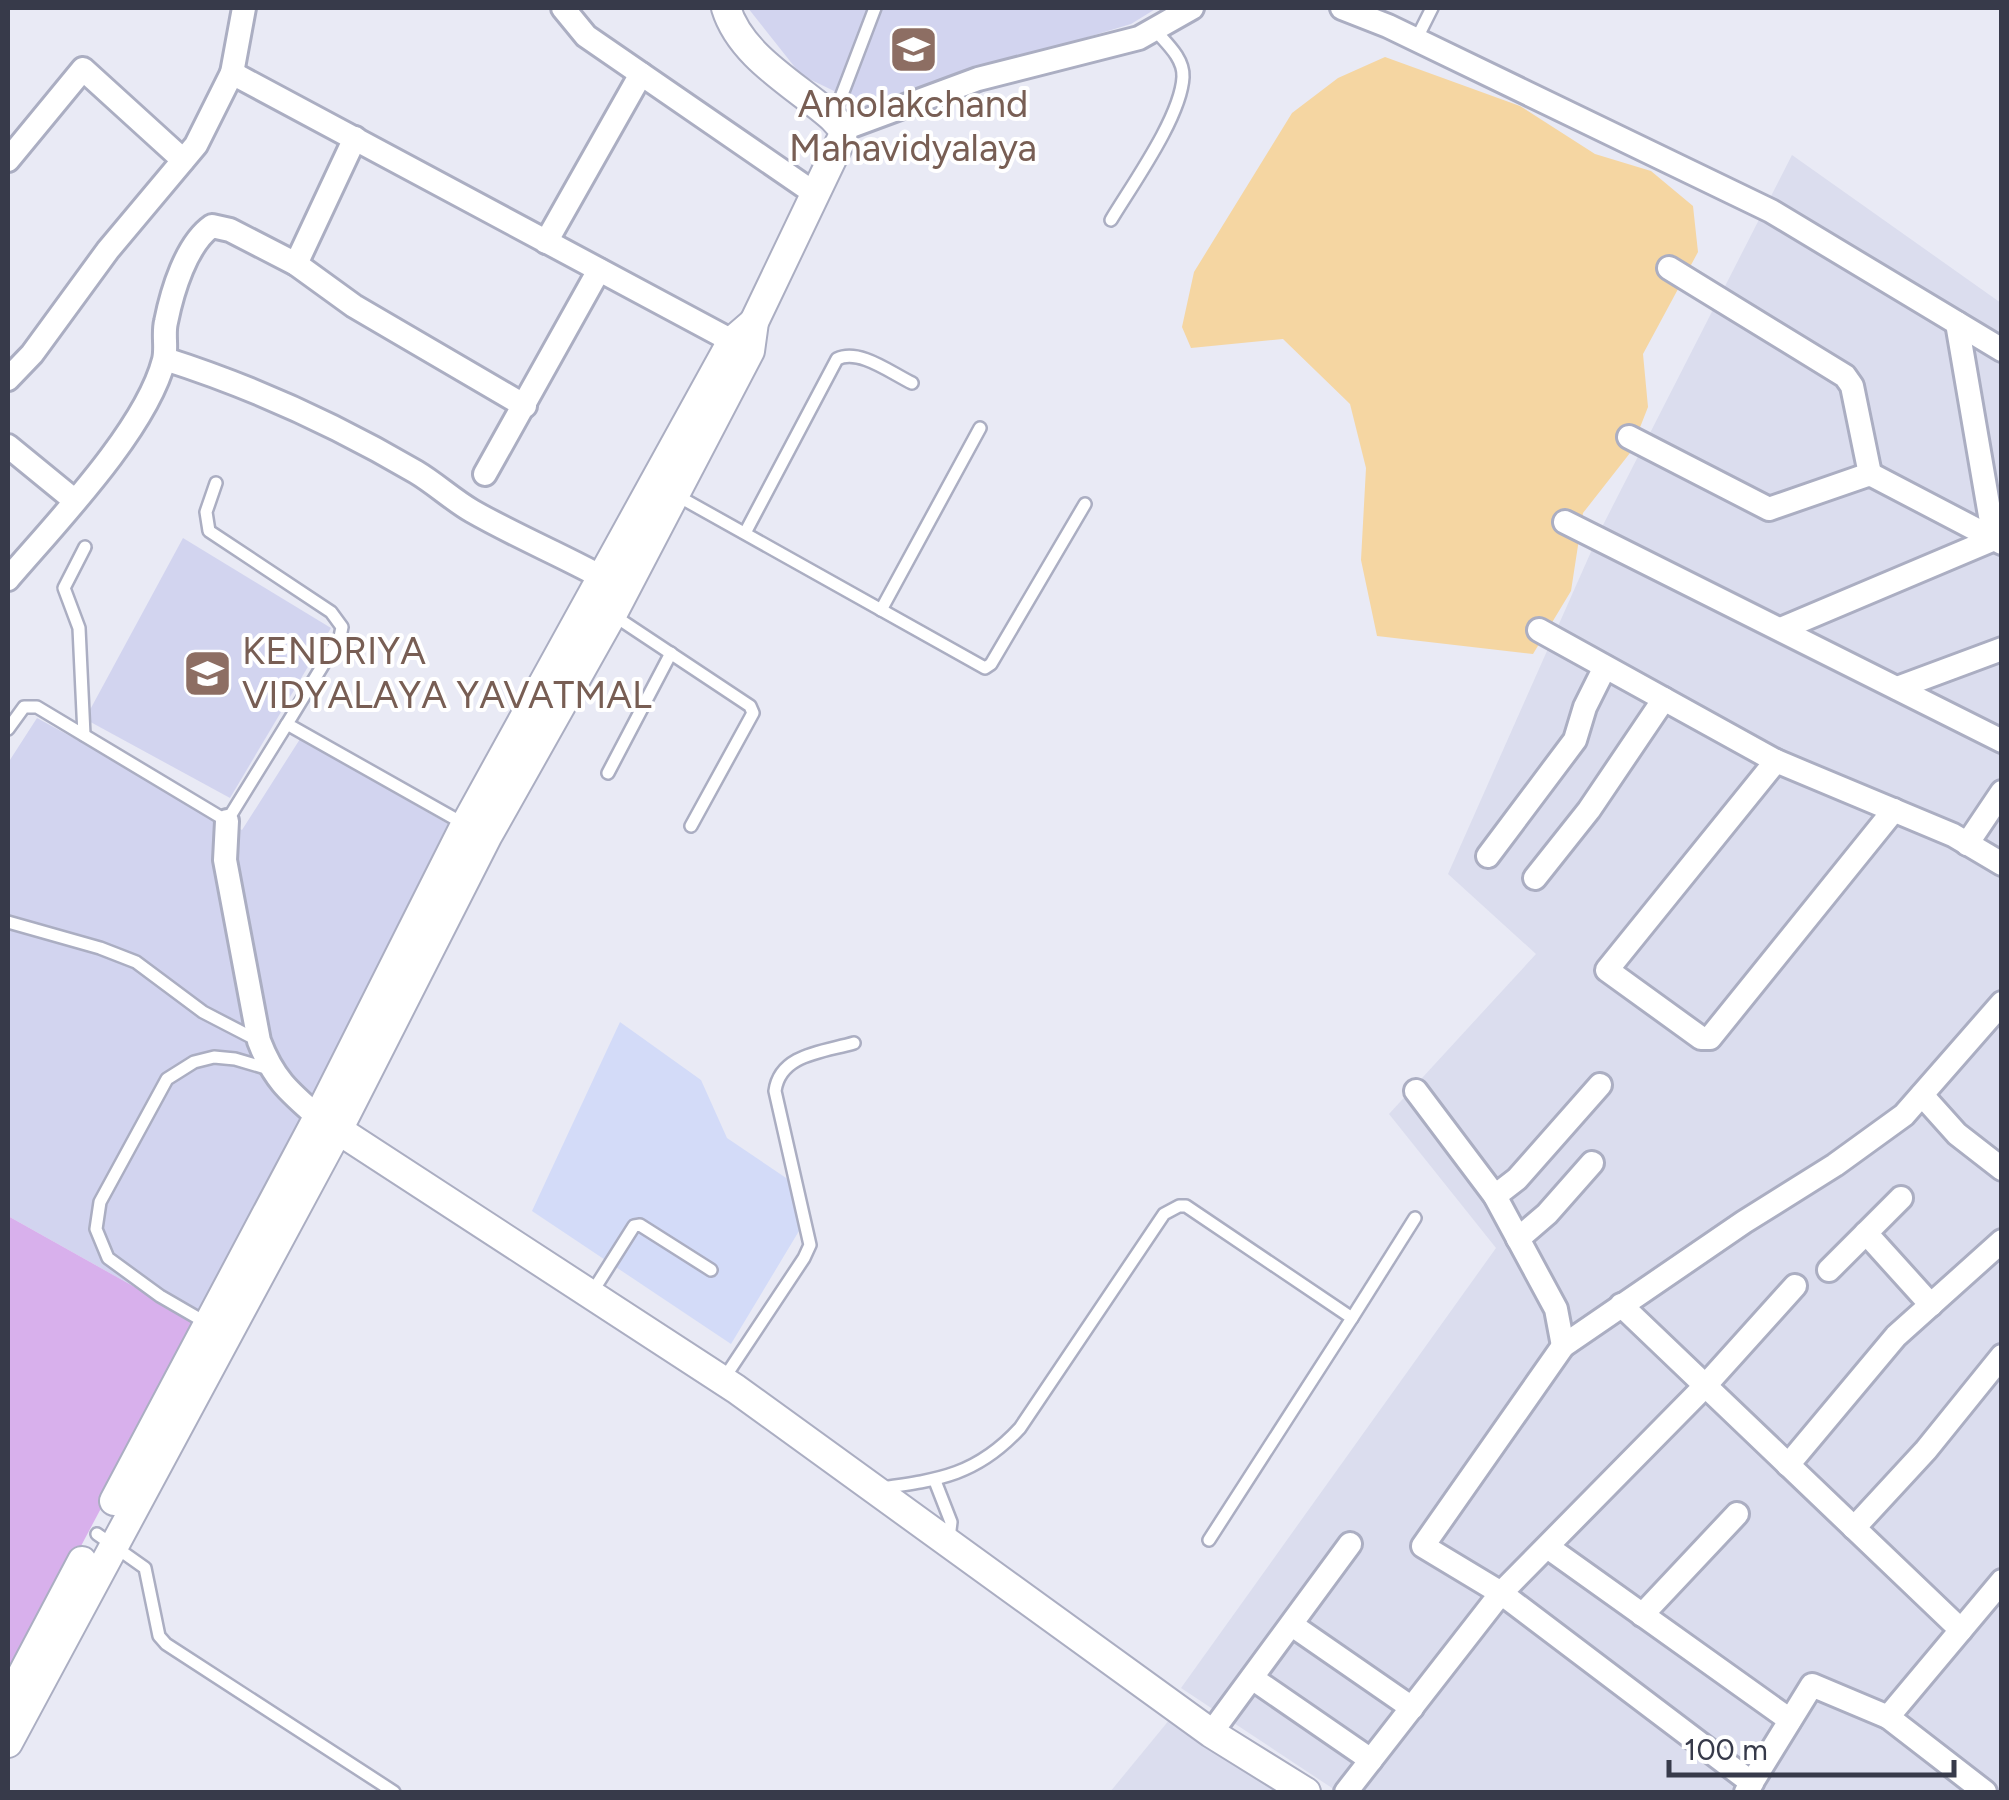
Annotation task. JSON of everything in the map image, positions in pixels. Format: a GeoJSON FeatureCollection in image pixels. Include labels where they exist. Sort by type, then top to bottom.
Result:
{"type":"FeatureCollection","features":[{"type":"Feature","properties":{"kind":"street"},"geometry":{"type":"LineString","coordinates":[[8,379],[32,354],[108,250],[196,145],[232,73],[244,8]]}},
{"type":"Feature","properties":{"kind":"street"},"geometry":{"type":"LineString","coordinates":[[563,8],[586,36],[814,193]]}},
{"type":"Feature","properties":{"kind":"street"},"geometry":{"type":"LineString","coordinates":[[726,8],[730,21],[759,58],[838,123]]}},
{"type":"Feature","properties":{"kind":"street"},"geometry":{"type":"LineString","coordinates":[[838,123],[978,79],[1139,38],[1192,8]]}},
{"type":"Feature","properties":{"kind":"street"},"geometry":{"type":"LineString","coordinates":[[1352,11],[1771,211],[2002,350]]}},
{"type":"Feature","properties":{"kind":"street"},"geometry":{"type":"LineString","coordinates":[[8,160],[83,69],[184,160]]}},
{"type":"Feature","properties":{"kind":"street"},"geometry":{"type":"LineString","coordinates":[[232,73],[741,346]]}},
{"type":"Feature","properties":{"kind":"street"},"geometry":{"type":"LineString","coordinates":[[546,242],[641,74]]}},
{"type":"Feature","properties":{"kind":"street"},"geometry":{"type":"LineString","coordinates":[[8,1702],[105,1538],[218,1330],[476,831],[754,322],[814,193],[838,123]]}},
{"type":"Feature","properties":{"kind":"street"},"geometry":{"type":"LineString","coordinates":[[296,264],[355,138]]}},
{"type":"Feature","properties":{"kind":"street"},"geometry":{"type":"LineString","coordinates":[[8,579],[136,424],[164,359],[166,322],[179,282],[206,230],[212,226],[223,227],[296,264],[354,306],[524,406]]}},
{"type":"Feature","properties":{"kind":"street"},"geometry":{"type":"LineString","coordinates":[[1669,268],[1845,376],[1852,386],[1870,474]]}},
{"type":"Feature","properties":{"kind":"street"},"geometry":{"type":"LineString","coordinates":[[485,474],[599,270]]}},
{"type":"Feature","properties":{"kind":"street"},"geometry":{"type":"LineString","coordinates":[[1958,323],[1998,540]]}},
{"type":"Feature","properties":{"kind":"street"},"geometry":{"type":"LineString","coordinates":[[164,359],[267,396],[365,443],[420,474],[606,596]]}},
{"type":"Feature","properties":{"kind":"street"},"geometry":{"type":"LineString","coordinates":[[1628,437],[1769,508],[1870,474],[1998,540]]}},
{"type":"Feature","properties":{"kind":"street"},"geometry":{"type":"LineString","coordinates":[[8,446],[74,500]]}},
{"type":"Feature","properties":{"kind":"street"},"geometry":{"type":"LineString","coordinates":[[1564,522],[2002,741]]}},
{"type":"Feature","properties":{"kind":"street"},"geometry":{"type":"LineString","coordinates":[[1780,629],[1998,540]]}},
{"type":"Feature","properties":{"kind":"street"},"geometry":{"type":"LineString","coordinates":[[1539,630],[1776,760],[1894,810],[2002,864]]}},
{"type":"Feature","properties":{"kind":"street"},"geometry":{"type":"LineString","coordinates":[[1897,688],[2002,649]]}},
{"type":"Feature","properties":{"kind":"street"},"geometry":{"type":"LineString","coordinates":[[1488,856],[1576,740],[1584,707],[1606,667]]}},
{"type":"Feature","properties":{"kind":"street"},"geometry":{"type":"LineString","coordinates":[[1535,878],[1589,810],[1664,699]]}},
{"type":"Feature","properties":{"kind":"street"},"geometry":{"type":"LineString","coordinates":[[1776,760],[1607,970],[1701,1038],[1710,1038],[1894,810]]}},
{"type":"Feature","properties":{"kind":"street"},"geometry":{"type":"LineString","coordinates":[[1967,844],[2002,792]]}},
{"type":"Feature","properties":{"kind":"street"},"geometry":{"type":"LineString","coordinates":[[227,821],[226,860],[259,1041],[269,1069],[279,1082],[328,1123],[723,1380],[1211,1733],[1306,1792]]}},
{"type":"Feature","properties":{"kind":"street"},"geometry":{"type":"LineString","coordinates":[[1985,1792],[1888,1717],[1812,1685],[1749,1788],[1502,1593],[1423,1546],[1563,1346],[1836,1165],[1904,1115],[1997,1018]]}},
{"type":"Feature","properties":{"kind":"street"},"geometry":{"type":"LineString","coordinates":[[1495,1196],[1517,1179],[1600,1085]]}},
{"type":"Feature","properties":{"kind":"street"},"geometry":{"type":"LineString","coordinates":[[1416,1090],[1495,1196],[1556,1309],[1563,1346]]}},
{"type":"Feature","properties":{"kind":"street"},"geometry":{"type":"LineString","coordinates":[[1922,1094],[1957,1134],[2002,1169]]}},
{"type":"Feature","properties":{"kind":"street"},"geometry":{"type":"LineString","coordinates":[[1518,1239],[1547,1214],[1592,1163]]}},
{"type":"Feature","properties":{"kind":"street"},"geometry":{"type":"LineString","coordinates":[[1828,1270],[1902,1198]]}},
{"type":"Feature","properties":{"kind":"street"},"geometry":{"type":"LineString","coordinates":[[1866,1233],[1931,1306]]}},
{"type":"Feature","properties":{"kind":"street"},"geometry":{"type":"LineString","coordinates":[[1788,1465],[1896,1336],[2002,1241]]}},
{"type":"Feature","properties":{"kind":"street"},"geometry":{"type":"LineString","coordinates":[[1346,1792],[1502,1593],[1704,1388],[1795,1286]]}},
{"type":"Feature","properties":{"kind":"street"},"geometry":{"type":"LineString","coordinates":[[1620,1306],[1961,1630]]}},
{"type":"Feature","properties":{"kind":"street"},"geometry":{"type":"LineString","coordinates":[[1854,1528],[1926,1450],[2002,1356]]}},
{"type":"Feature","properties":{"kind":"street"},"geometry":{"type":"LineString","coordinates":[[1642,1615],[1737,1514]]}},
{"type":"Feature","properties":{"kind":"street"},"geometry":{"type":"LineString","coordinates":[[8,1743],[105,1538]]}},
{"type":"Feature","properties":{"kind":"street"},"geometry":{"type":"LineString","coordinates":[[1211,1733],[1350,1544]]}},
{"type":"Feature","properties":{"kind":"street"},"geometry":{"type":"LineString","coordinates":[[1549,1548],[1790,1720]]}},
{"type":"Feature","properties":{"kind":"street"},"geometry":{"type":"LineString","coordinates":[[1888,1717],[2002,1581]]}},
{"type":"Feature","properties":{"kind":"street"},"geometry":{"type":"LineString","coordinates":[[1292,1625],[1412,1708]]}},
{"type":"Feature","properties":{"kind":"street"},"geometry":{"type":"LineString","coordinates":[[1252,1678],[1371,1760]]}},
{"type":"Feature","properties":{"kind":"lane"},"geometry":{"type":"LineString","coordinates":[[838,123],[875,8]]}},
{"type":"Feature","properties":{"kind":"lane"},"geometry":{"type":"LineString","coordinates":[[1416,40],[1432,8]]}},
{"type":"Feature","properties":{"kind":"lane"},"geometry":{"type":"LineString","coordinates":[[1111,220],[1156,145],[1177,101],[1183,76],[1179,59],[1155,30]]}},
{"type":"Feature","properties":{"kind":"lane"},"geometry":{"type":"LineString","coordinates":[[746,532],[837,359],[846,354],[857,356],[912,383]]}},
{"type":"Feature","properties":{"kind":"lane"},"geometry":{"type":"LineString","coordinates":[[880,610],[980,428]]}},
{"type":"Feature","properties":{"kind":"lane"},"geometry":{"type":"LineString","coordinates":[[8,729],[30,706],[227,821],[340,637],[342,627],[331,612],[209,531],[206,512],[216,483]]}},
{"type":"Feature","properties":{"kind":"lane"},"geometry":{"type":"LineString","coordinates":[[664,488],[981,667],[988,667],[1085,504]]}},
{"type":"Feature","properties":{"kind":"lane"},"geometry":{"type":"LineString","coordinates":[[84,735],[78,628],[64,588],[85,546]]}},
{"type":"Feature","properties":{"kind":"lane"},"geometry":{"type":"LineString","coordinates":[[606,596],[671,653],[750,706],[753,713],[691,826]]}},
{"type":"Feature","properties":{"kind":"lane"},"geometry":{"type":"LineString","coordinates":[[608,773],[671,653]]}},
{"type":"Feature","properties":{"kind":"lane"},"geometry":{"type":"LineString","coordinates":[[287,724],[476,831]]}},
{"type":"Feature","properties":{"kind":"lane"},"geometry":{"type":"LineString","coordinates":[[8,922],[136,962],[203,1012],[259,1041]]}},
{"type":"Feature","properties":{"kind":"lane"},"geometry":{"type":"LineString","coordinates":[[723,1380],[810,1245],[776,1092],[777,1080],[790,1062],[854,1042]]}},
{"type":"Feature","properties":{"kind":"lane"},"geometry":{"type":"LineString","coordinates":[[218,1330],[160,1296],[108,1258],[96,1230],[100,1202],[167,1079],[194,1062],[214,1057],[269,1069]]}},
{"type":"Feature","properties":{"kind":"lane"},"geometry":{"type":"LineString","coordinates":[[875,1489],[960,1473],[986,1459],[1020,1428],[1164,1214],[1172,1208],[1186,1206],[1352,1318]]}},
{"type":"Feature","properties":{"kind":"lane"},"geometry":{"type":"LineString","coordinates":[[1209,1540],[1415,1218]]}},
{"type":"Feature","properties":{"kind":"lane"},"geometry":{"type":"LineString","coordinates":[[591,1294],[634,1226],[711,1270]]}},
{"type":"Feature","properties":{"kind":"lane"},"geometry":{"type":"LineString","coordinates":[[935,1480],[951,1522],[949,1542]]}},
{"type":"Feature","properties":{"kind":"lane"},"geometry":{"type":"LineString","coordinates":[[105,1538],[145,1568],[159,1636],[166,1644],[394,1792]]}},
{"type":"Feature","properties":{"kind":"shaded area","name":"Amolakchand Mahavidyalaya"},"geometry":{"type":"Polygon","coordinates":[[[748,8],[1157,8],[1131,24],[863,105],[801,75],[748,8]]]}},
{"type":"Feature","properties":{"kind":"shaded area"},"geometry":{"type":"Polygon","coordinates":[[[1385,57],[1520,106],[1595,154],[1651,171],[1693,206],[1698,252],[1643,354],[1648,407],[1630,453],[1583,513],[1571,591],[1533,654],[1377,636],[1361,560],[1366,468],[1350,404],[1283,339],[1191,348],[1182,327],[1194,272],[1292,113],[1338,78],[1385,57]]]}},
{"type":"Feature","properties":{"kind":"shaded area"},"geometry":{"type":"Polygon","coordinates":[[[1792,155],[2001,303],[2001,1792],[1338,1792],[1181,1688],[1496,1248],[1389,1114],[1536,954],[1448,874],[1602,527],[1792,155]]]}},
{"type":"Feature","properties":{"kind":"shaded area","name":"KENDRIYA VIDYALAYA YAVATMAL"},"geometry":{"type":"Polygon","coordinates":[[[183,538],[331,628],[230,798],[85,719],[183,538]]]}},
{"type":"Feature","properties":{"kind":"shaded area"},"geometry":{"type":"Polygon","coordinates":[[[37,718],[242,830],[300,739],[448,824],[199,1323],[8,1216],[8,763],[37,718]]]}},
{"type":"Feature","properties":{"kind":"shaded area"},"geometry":{"type":"Polygon","coordinates":[[[620,1022],[701,1080],[727,1138],[795,1184],[799,1231],[731,1344],[532,1211],[620,1022]]]}},
{"type":"Feature","properties":{"kind":"shaded area"},"geometry":{"type":"Polygon","coordinates":[[[8,1216],[199,1323],[8,1684],[8,1216]]]}},
{"type":"Feature","properties":{"kind":"shaded area"},"geometry":{"type":"Polygon","coordinates":[[[1170,1719],[1278,1792],[1110,1792],[1170,1719]]]}},
{"type":"Feature","properties":{"kind":"place","name":"Amolakchand Mahavidyalaya"},"geometry":{"type":"Point","coordinates":[913,50]}},
{"type":"Feature","properties":{"kind":"place","name":"KENDRIYA VIDYALAYA YAVATMAL"},"geometry":{"type":"Point","coordinates":[207,673]}}]}
